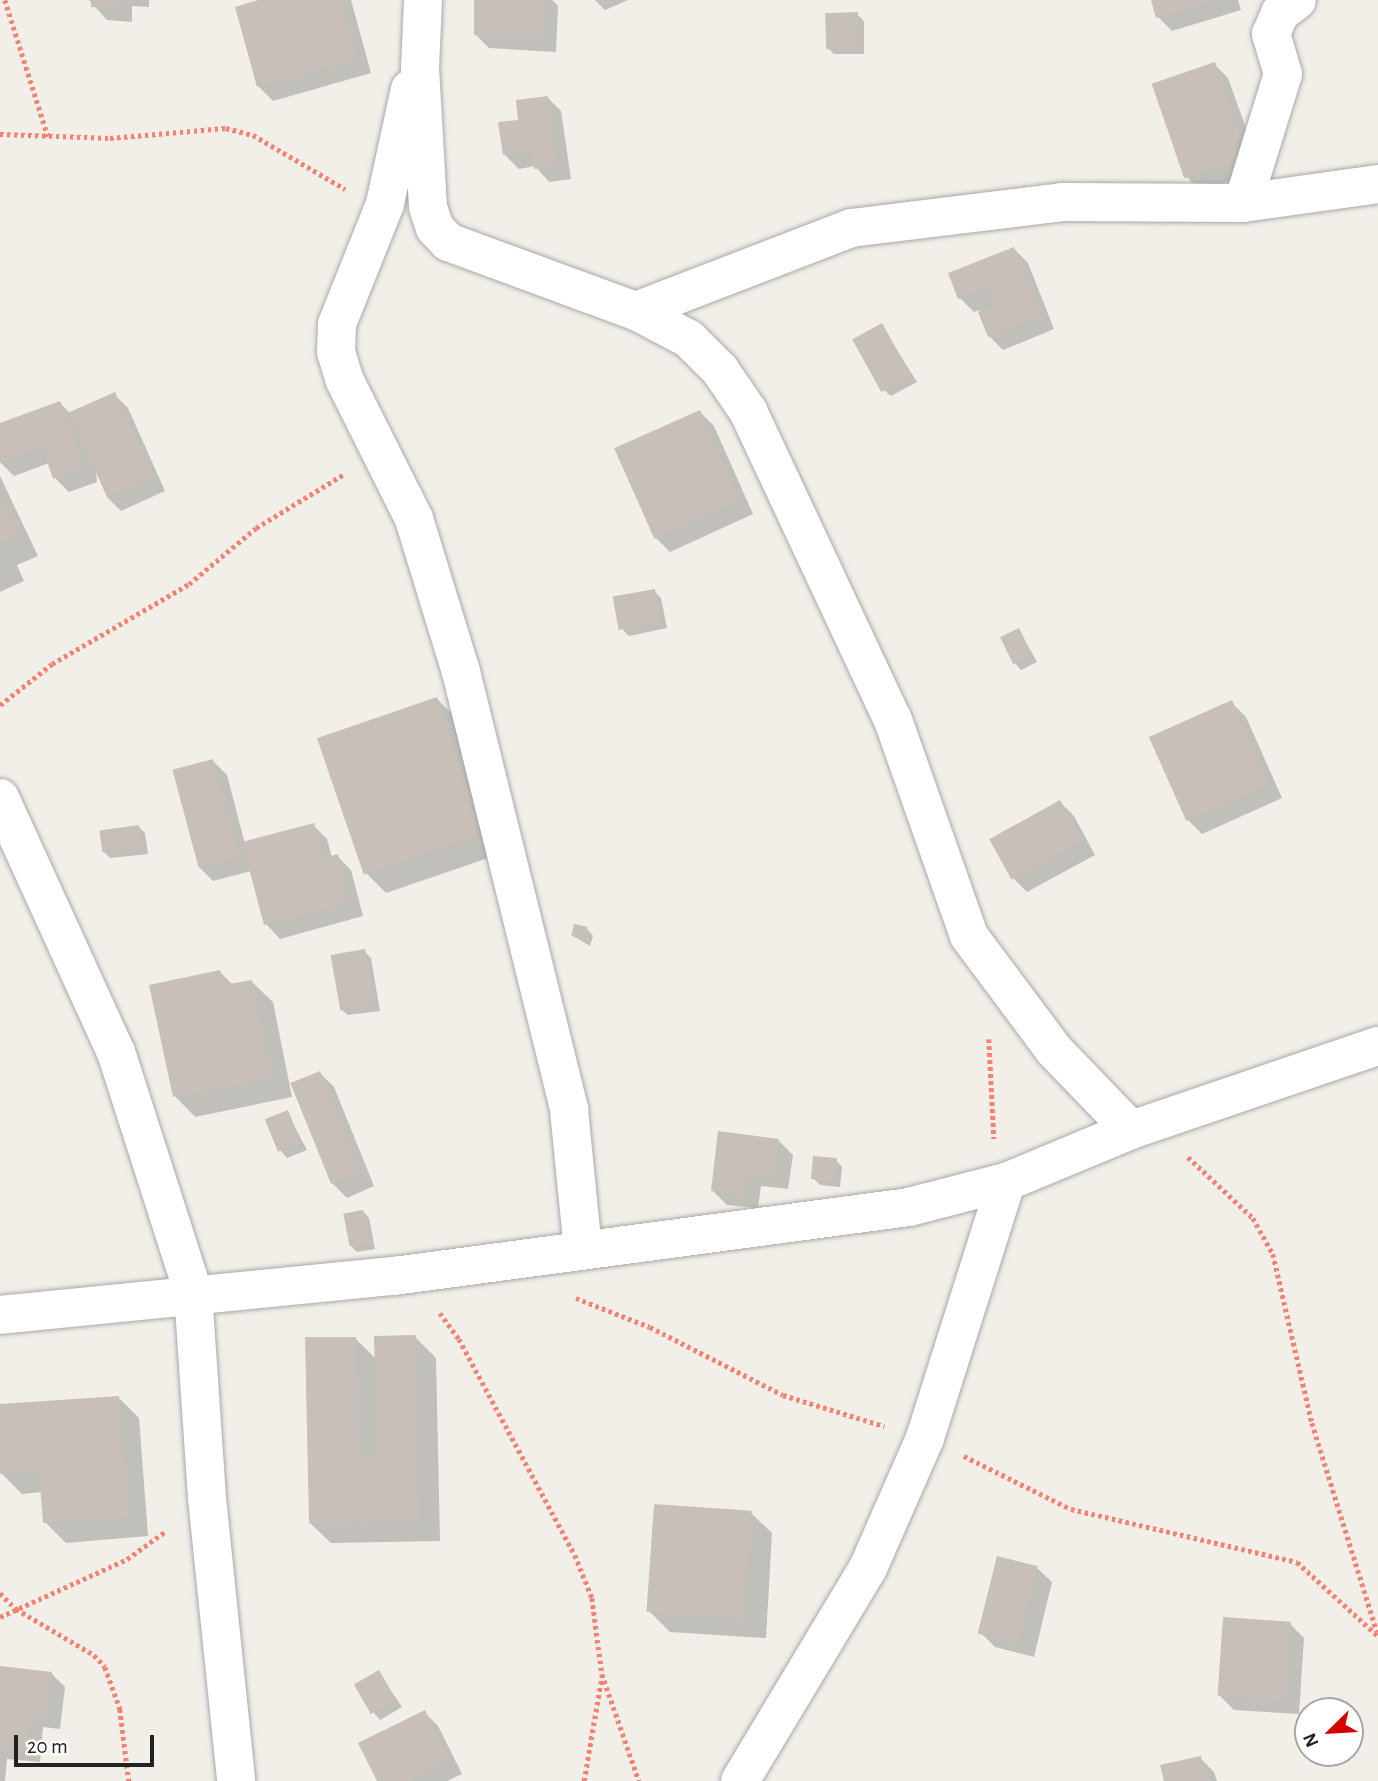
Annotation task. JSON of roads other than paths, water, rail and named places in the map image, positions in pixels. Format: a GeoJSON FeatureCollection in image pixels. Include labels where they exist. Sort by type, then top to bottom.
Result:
{"type":"FeatureCollection","features":[{"type":"Feature","properties":{"kind":"street"},"geometry":{"type":"LineString","coordinates":[[423,0],[420,68],[428,207],[435,228],[448,242],[636,311],[689,339],[720,370],[748,411],[894,720],[969,936],[1054,1051],[1142,1126]]}},
{"type":"Feature","properties":{"kind":"street"},"geometry":{"type":"LineString","coordinates":[[1242,203],[1283,74],[1271,34],[1280,13],[1297,0]]}},
{"type":"Feature","properties":{"kind":"street"},"geometry":{"type":"LineString","coordinates":[[420,68],[405,107],[385,204],[337,324],[336,352],[345,379],[414,519],[461,672],[536,966],[569,1110],[583,1250]]}},
{"type":"Feature","properties":{"kind":"street"},"geometry":{"type":"LineString","coordinates":[[636,311],[851,228],[1062,202],[1242,203],[1378,184]]}},
{"type":"Feature","properties":{"kind":"street"},"geometry":{"type":"LineString","coordinates":[[0,798],[116,1052],[193,1292],[207,1498],[236,1781]]}},
{"type":"Feature","properties":{"kind":"street"},"geometry":{"type":"LineString","coordinates":[[0,1315],[193,1292],[394,1276],[909,1208],[995,1185],[1142,1126],[1378,1046]]}},
{"type":"Feature","properties":{"kind":"street"},"geometry":{"type":"LineString","coordinates":[[740,1781],[869,1568],[925,1438],[995,1185]]}}]}
